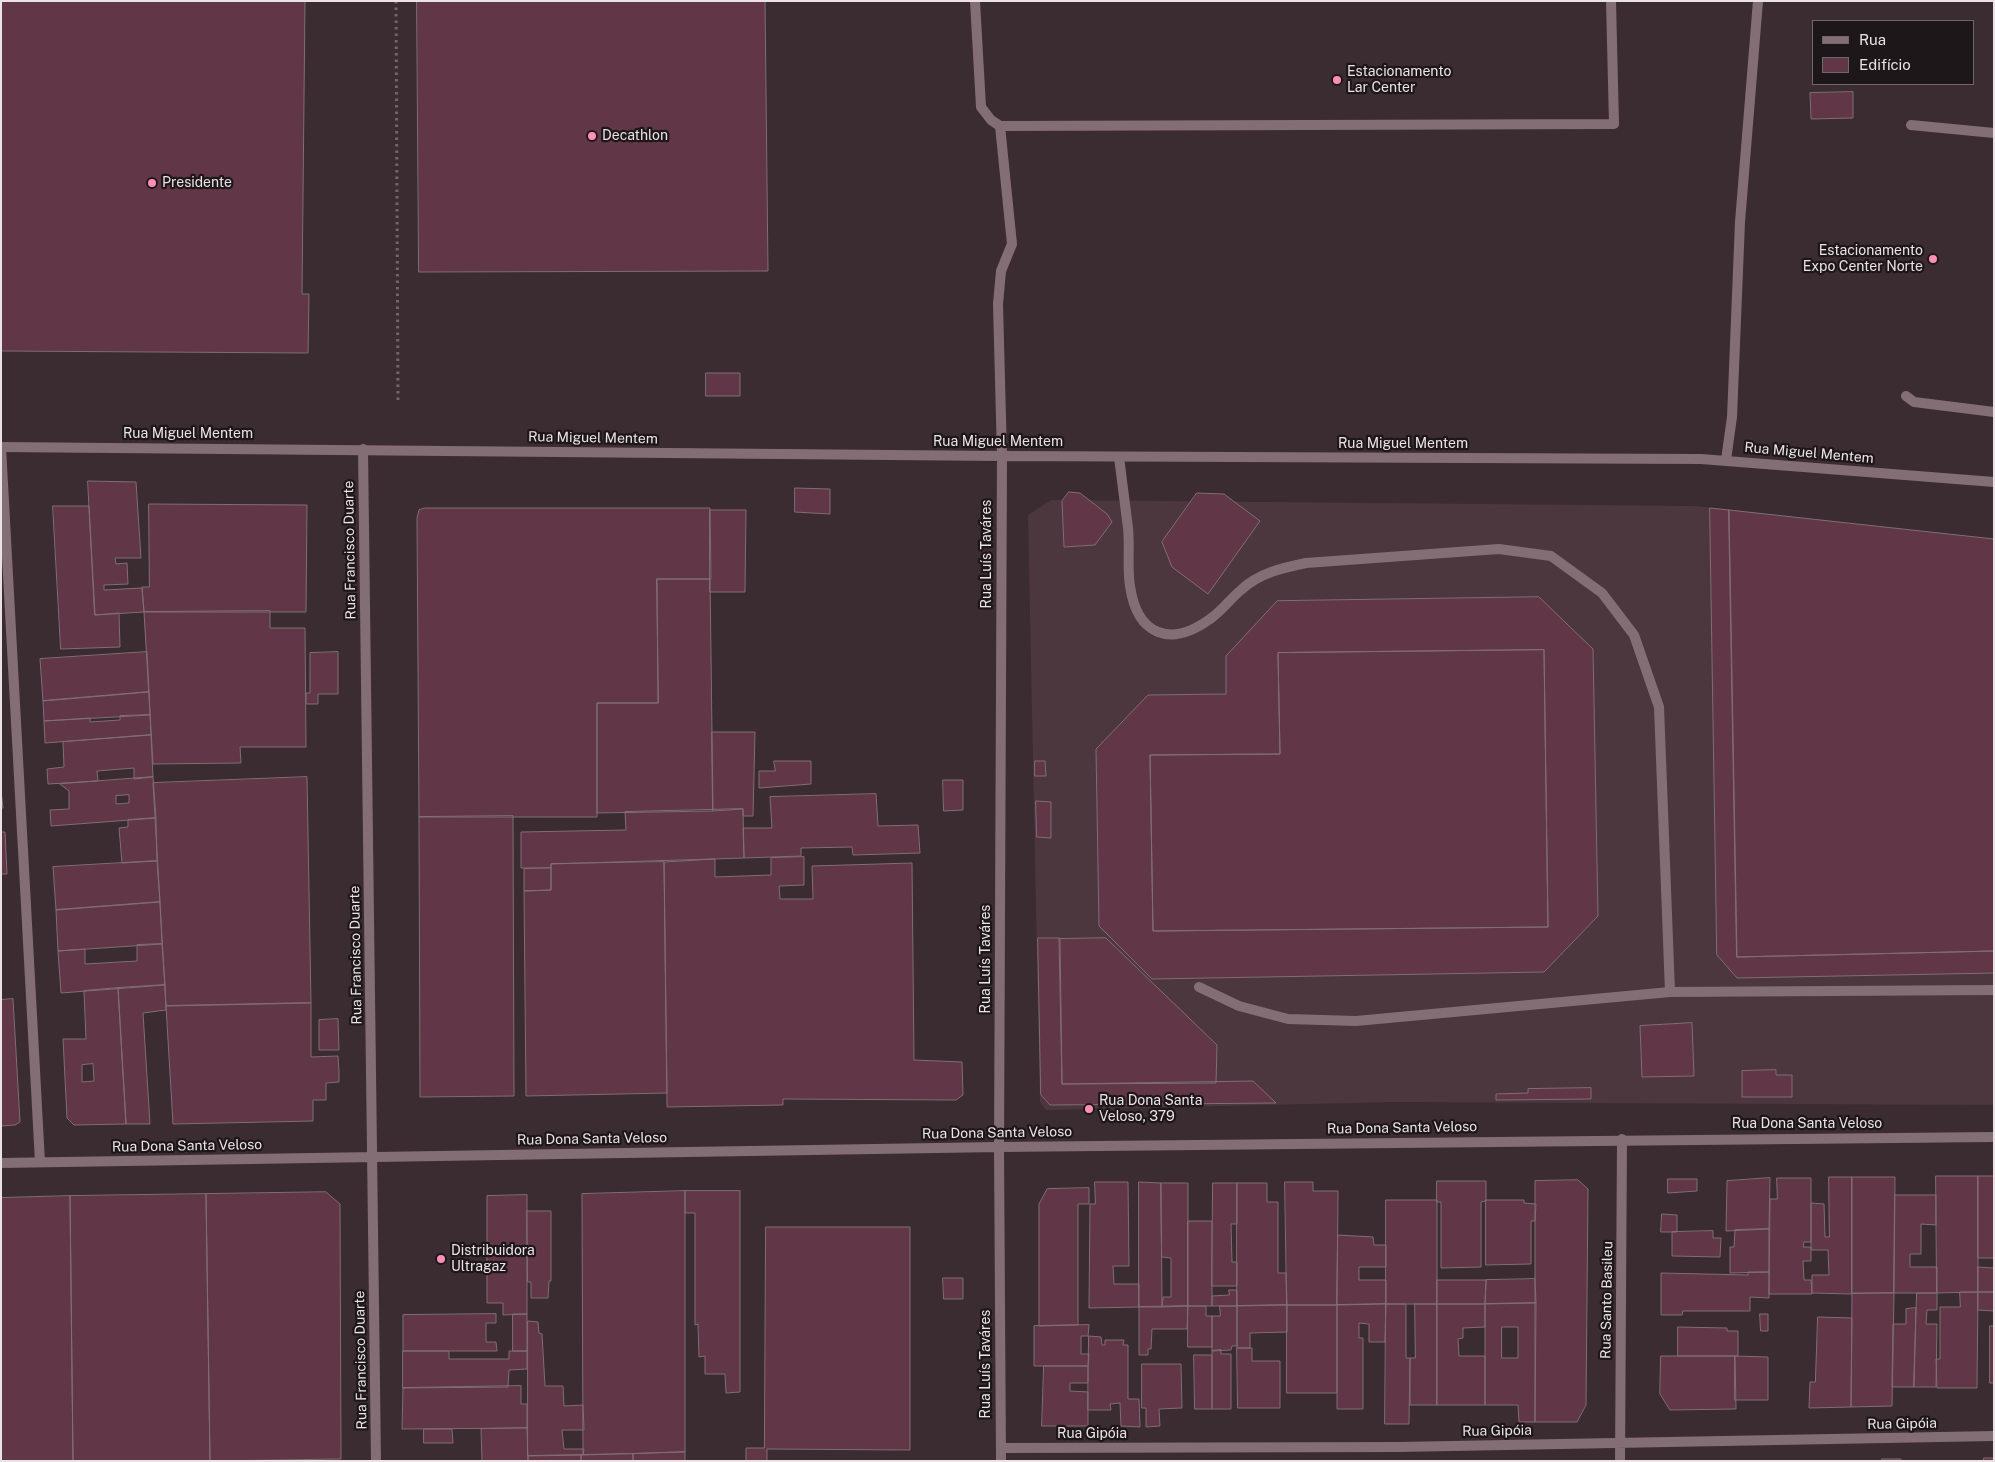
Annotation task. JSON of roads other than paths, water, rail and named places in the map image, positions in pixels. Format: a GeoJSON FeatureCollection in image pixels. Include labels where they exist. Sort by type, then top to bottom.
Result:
{"type":"FeatureCollection","features":[{"type":"Feature","properties":{"kind":"street"},"geometry":{"type":"LineString","coordinates":[[975,1],[981,107],[991,120],[1000,126],[1614,124],[1611,1]]}},
{"type":"Feature","properties":{"kind":"street"},"geometry":{"type":"LineString","coordinates":[[1726,460],[1732,417],[1740,222],[1758,1]]}},
{"type":"Feature","properties":{"kind":"street"},"geometry":{"type":"LineString","coordinates":[[1911,125],[1994,133]]}},
{"type":"Feature","properties":{"kind":"street","name":"Rua Luís Taváres"},"geometry":{"type":"LineString","coordinates":[[1000,126],[1012,244],[1001,271],[998,304],[1002,456],[1001,1461]]}},
{"type":"Feature","properties":{"kind":"street"},"geometry":{"type":"LineString","coordinates":[[1906,396],[1914,402],[1994,412]]}},
{"type":"Feature","properties":{"kind":"street"},"geometry":{"type":"LineString","coordinates":[[1,448],[40,1162]]}},
{"type":"Feature","properties":{"kind":"street","name":"Rua Miguel Mentem"},"geometry":{"type":"LineString","coordinates":[[1,448],[363,449],[1119,457],[1701,458],[1994,482]]}},
{"type":"Feature","properties":{"kind":"street","name":"Rua Francisco Duarte"},"geometry":{"type":"LineString","coordinates":[[363,449],[376,1461]]}},
{"type":"Feature","properties":{"kind":"street"},"geometry":{"type":"LineString","coordinates":[[1119,457],[1128,530],[1130,585],[1135,607],[1148,626],[1161,634],[1177,636],[1195,630],[1213,618],[1242,589],[1261,576],[1280,568],[1306,563],[1499,549],[1551,556],[1602,593],[1634,635],[1659,706],[1670,992]]}},
{"type":"Feature","properties":{"kind":"street"},"geometry":{"type":"LineString","coordinates":[[1199,987],[1239,1006],[1288,1019],[1356,1021],[1670,992],[1994,990]]}},
{"type":"Feature","properties":{"kind":"street","name":"Rua Dona Santa Veloso"},"geometry":{"type":"LineString","coordinates":[[1,1163],[1000,1147],[1622,1139],[1994,1137]]}},
{"type":"Feature","properties":{"kind":"street","name":"Rua Santo Basileu"},"geometry":{"type":"LineString","coordinates":[[1620,1461],[1622,1139]]}},
{"type":"Feature","properties":{"kind":"street","name":"Rua Gipóia"},"geometry":{"type":"LineString","coordinates":[[1001,1448],[1398,1447],[1620,1441],[1994,1436]]}},
{"type":"Feature","properties":{"kind":"place","name":"Estacionamento Lar Center"},"geometry":{"type":"Point","coordinates":[1337,80]}},
{"type":"Feature","properties":{"kind":"place","name":"Decathlon"},"geometry":{"type":"Point","coordinates":[592,136]}},
{"type":"Feature","properties":{"kind":"place","name":"Presidente"},"geometry":{"type":"Point","coordinates":[152,183]}},
{"type":"Feature","properties":{"kind":"place","name":"Estacionamento Expo Center Norte"},"geometry":{"type":"Point","coordinates":[1933,259]}},
{"type":"Feature","properties":{"kind":"place","name":"Rua Dona Santa Veloso, 379"},"geometry":{"type":"Point","coordinates":[1089,1109]}},
{"type":"Feature","properties":{"kind":"place","name":"Distribuidora Ultragaz"},"geometry":{"type":"Point","coordinates":[441,1259]}}]}
